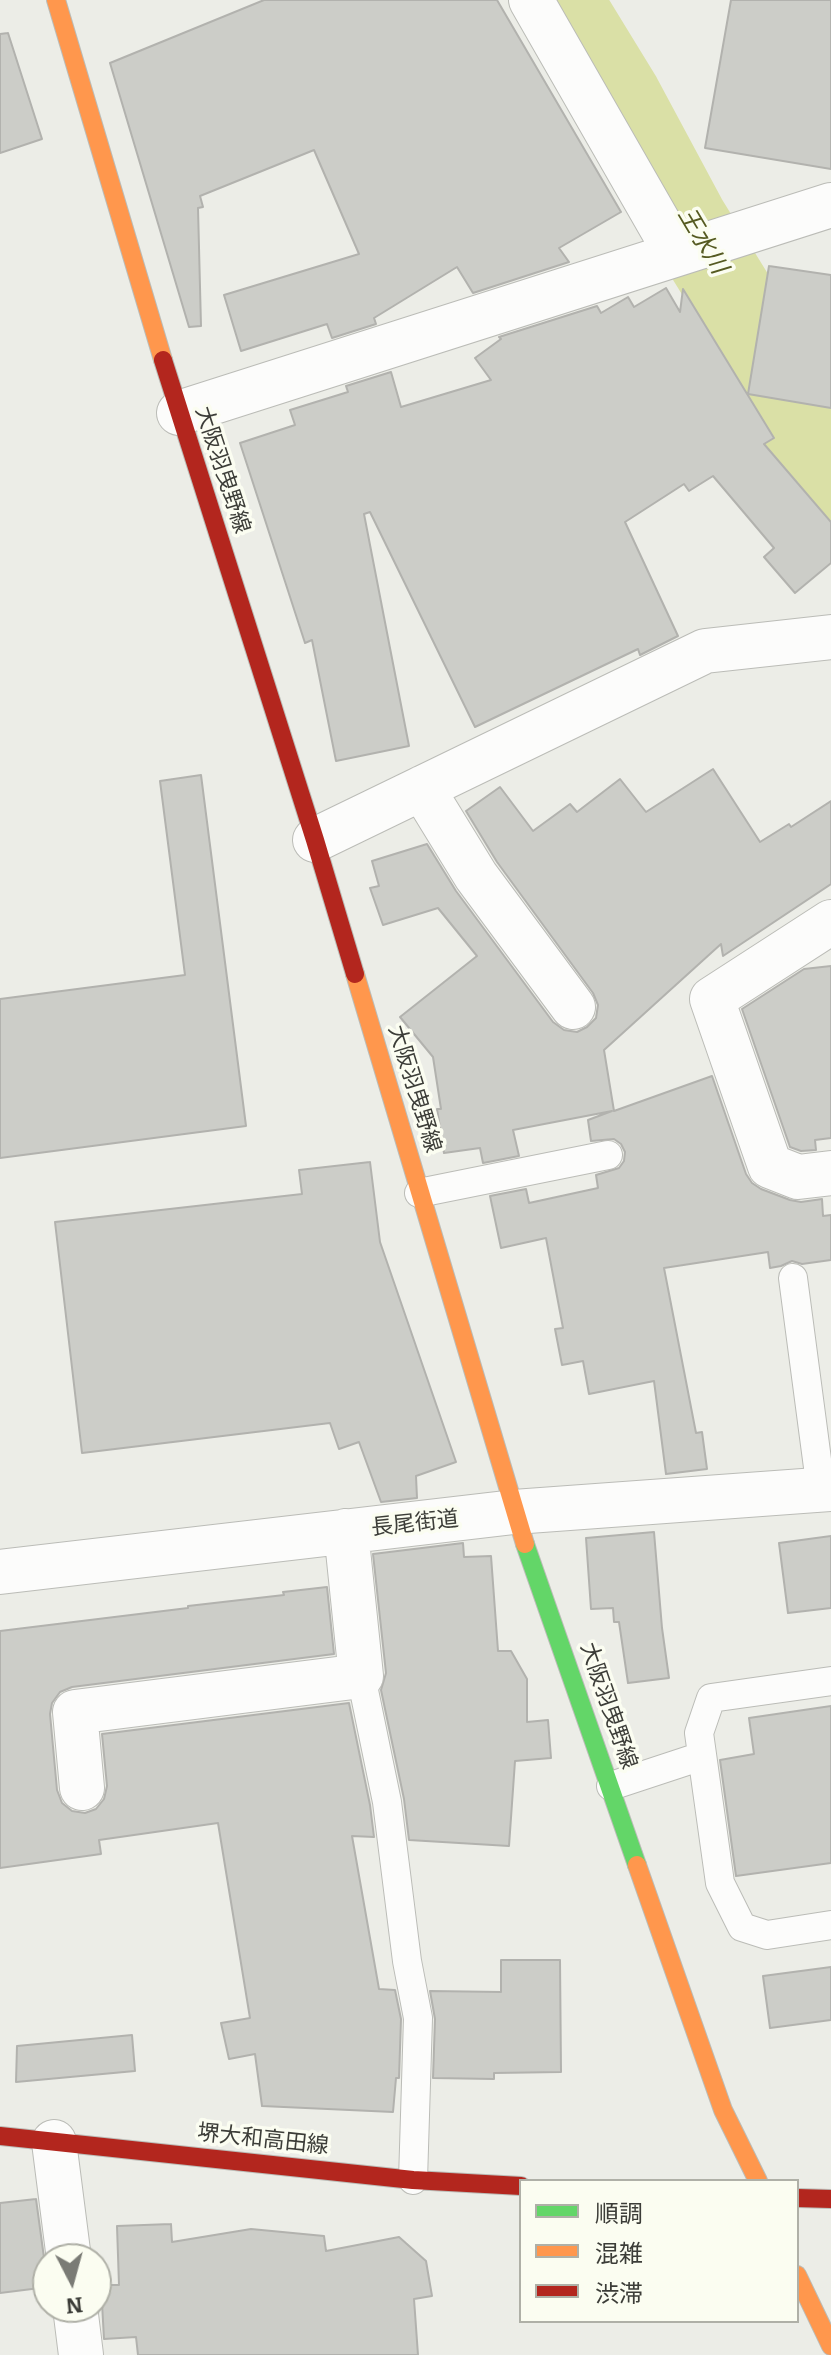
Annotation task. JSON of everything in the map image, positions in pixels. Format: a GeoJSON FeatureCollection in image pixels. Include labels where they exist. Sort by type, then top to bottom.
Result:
{"type":"FeatureCollection","features":[{"type":"Feature","properties":{"kind":"main road","name":"大阪羽曳野線"},"geometry":{"type":"LineString","coordinates":[[56,0],[179,413],[315,840],[514,1512],[723,2110],[757,2179]]}},
{"type":"Feature","properties":{"kind":"main road","name":"堺大和高田線"},"geometry":{"type":"LineString","coordinates":[[0,2136],[413,2180],[519,2186]]}},
{"type":"Feature","properties":{"kind":"main road"},"geometry":{"type":"LineString","coordinates":[[799,2198],[831,2199]]}},
{"type":"Feature","properties":{"kind":"main road"},"geometry":{"type":"LineString","coordinates":[[799,2279],[831,2346]]}},
{"type":"Feature","properties":{"kind":"street"},"geometry":{"type":"LineString","coordinates":[[531,0],[676,253]]}},
{"type":"Feature","properties":{"kind":"street"},"geometry":{"type":"LineString","coordinates":[[179,413],[831,205]]}},
{"type":"Feature","properties":{"kind":"street"},"geometry":{"type":"LineString","coordinates":[[315,840],[705,651],[831,637]]}},
{"type":"Feature","properties":{"kind":"street"},"geometry":{"type":"LineString","coordinates":[[422,788],[476,876],[573,1007]]}},
{"type":"Feature","properties":{"kind":"street"},"geometry":{"type":"LineString","coordinates":[[831,922],[712,999],[770,1166],[798,1177],[831,1173]]}},
{"type":"Feature","properties":{"kind":"street","name":"長尾街道"},"geometry":{"type":"LineString","coordinates":[[0,1572],[514,1512],[826,1490]]}},
{"type":"Feature","properties":{"kind":"street"},"geometry":{"type":"LineString","coordinates":[[82,1788],[75,1712],[361,1676],[346,1531]]}},
{"type":"Feature","properties":{"kind":"street"},"geometry":{"type":"LineString","coordinates":[[54,2142],[67,2243]]}},
{"type":"Feature","properties":{"kind":"street"},"geometry":{"type":"LineString","coordinates":[[77,2323],[81,2355]]}},
{"type":"Feature","properties":{"kind":"lane"},"geometry":{"type":"LineString","coordinates":[[419,1193],[608,1155]]}},
{"type":"Feature","properties":{"kind":"lane"},"geometry":{"type":"LineString","coordinates":[[793,1278],[826,1490]]}},
{"type":"Feature","properties":{"kind":"lane"},"geometry":{"type":"LineString","coordinates":[[361,1676],[387,1802],[407,1961],[418,2018],[413,2180]]}},
{"type":"Feature","properties":{"kind":"lane"},"geometry":{"type":"LineString","coordinates":[[831,1681],[711,1698],[699,1733],[720,1883],[742,1927],[767,1935],[831,1925]]}},
{"type":"Feature","properties":{"kind":"lane"},"geometry":{"type":"LineString","coordinates":[[611,1786],[702,1756]]}},
{"type":"Feature","properties":{"kind":"building"},"geometry":{"type":"Polygon","coordinates":[[[264,0],[497,0],[621,212],[559,248],[569,262],[473,293],[457,267],[374,318],[376,324],[332,338],[327,324],[241,351],[224,295],[359,254],[314,150],[200,196],[203,207],[198,208],[201,326],[189,327],[110,63],[264,0]]]}},
{"type":"Feature","properties":{"kind":"building"},"geometry":{"type":"Polygon","coordinates":[[[731,0],[831,0],[831,169],[705,148],[731,0]]]}},
{"type":"Feature","properties":{"kind":"building"},"geometry":{"type":"Polygon","coordinates":[[[8,33],[42,139],[0,153],[0,34],[8,33]]]}},
{"type":"Feature","properties":{"kind":"building"},"geometry":{"type":"Polygon","coordinates":[[[769,266],[831,275],[831,408],[748,394],[769,266]]]}},
{"type":"Feature","properties":{"kind":"building"},"geometry":{"type":"Polygon","coordinates":[[[666,288],[680,312],[683,289],[774,438],[764,444],[831,522],[831,563],[795,593],[764,557],[774,548],[713,476],[689,491],[684,484],[625,522],[678,636],[640,655],[638,649],[475,727],[370,512],[364,514],[409,746],[336,761],[312,640],[305,643],[240,443],[295,425],[290,410],[348,392],[346,386],[391,372],[401,407],[491,380],[475,358],[501,339],[499,337],[597,306],[601,313],[628,297],[634,307],[666,288]]]}},
{"type":"Feature","properties":{"kind":"building"},"geometry":{"type":"Polygon","coordinates":[[[713,769],[760,842],[789,824],[791,827],[831,801],[831,884],[723,956],[721,944],[604,1050],[614,1111],[712,1076],[746,1174],[752,1183],[790,1200],[822,1199],[823,1216],[831,1215],[831,1260],[802,1264],[792,1261],[770,1268],[768,1252],[664,1268],[696,1433],[702,1432],[707,1469],[666,1474],[654,1381],[589,1394],[583,1361],[562,1365],[555,1329],[563,1328],[546,1238],[501,1248],[490,1196],[526,1189],[529,1203],[598,1188],[596,1175],[619,1168],[625,1152],[614,1139],[591,1141],[588,1120],[612,1111],[513,1130],[519,1156],[483,1163],[480,1148],[444,1153],[433,1057],[400,1017],[477,956],[438,908],[383,925],[370,888],[379,886],[372,861],[427,844],[456,891],[553,1022],[564,1030],[577,1032],[596,1018],[598,1005],[593,993],[497,862],[466,811],[500,787],[533,831],[570,804],[577,812],[620,779],[646,812],[713,769]]]}},
{"type":"Feature","properties":{"kind":"building"},"geometry":{"type":"Polygon","coordinates":[[[201,775],[246,1126],[0,1158],[0,999],[185,975],[160,781],[201,775]]]}},
{"type":"Feature","properties":{"kind":"building"},"geometry":{"type":"Polygon","coordinates":[[[831,966],[831,1138],[815,1140],[816,1150],[801,1151],[790,1147],[742,1009],[804,969],[831,966]]]}},
{"type":"Feature","properties":{"kind":"building"},"geometry":{"type":"Polygon","coordinates":[[[370,1162],[380,1242],[456,1462],[416,1476],[417,1498],[381,1502],[359,1442],[339,1449],[330,1423],[82,1453],[55,1222],[302,1194],[299,1170],[370,1162]]]}},
{"type":"Feature","properties":{"kind":"building"},"geometry":{"type":"Polygon","coordinates":[[[654,1532],[669,1678],[628,1683],[619,1622],[614,1622],[613,1608],[591,1609],[586,1538],[654,1532]]]}},
{"type":"Feature","properties":{"kind":"building"},"geometry":{"type":"Polygon","coordinates":[[[831,1536],[831,1608],[788,1613],[779,1543],[831,1536]]]}},
{"type":"Feature","properties":{"kind":"building"},"geometry":{"type":"Polygon","coordinates":[[[463,1543],[464,1557],[491,1556],[498,1651],[511,1651],[527,1679],[527,1722],[548,1720],[551,1758],[515,1761],[509,1846],[409,1840],[404,1799],[381,1690],[386,1673],[373,1554],[463,1543]]]}},
{"type":"Feature","properties":{"kind":"building"},"geometry":{"type":"Polygon","coordinates":[[[327,1587],[334,1654],[72,1687],[60,1692],[52,1703],[50,1714],[57,1790],[62,1803],[72,1811],[85,1813],[96,1809],[104,1799],[107,1786],[102,1734],[349,1703],[374,1837],[352,1836],[379,1989],[395,1990],[401,2019],[399,2078],[396,2078],[393,2112],[262,2106],[255,2054],[229,2059],[221,2023],[250,2018],[218,1823],[99,1840],[101,1854],[0,1868],[0,1631],[327,1587]]]}},
{"type":"Feature","properties":{"kind":"building"},"geometry":{"type":"Polygon","coordinates":[[[831,1706],[831,1863],[736,1876],[720,1760],[754,1754],[749,1718],[831,1706]]]}},
{"type":"Feature","properties":{"kind":"building"},"geometry":{"type":"Polygon","coordinates":[[[501,1960],[560,1960],[561,2072],[494,2073],[494,2079],[433,2078],[435,2019],[430,1991],[501,1992],[501,1960]]]}},
{"type":"Feature","properties":{"kind":"building"},"geometry":{"type":"Polygon","coordinates":[[[831,1967],[831,2020],[770,2028],[763,1976],[831,1967]]]}},
{"type":"Feature","properties":{"kind":"building"},"geometry":{"type":"Polygon","coordinates":[[[132,2035],[135,2071],[16,2082],[17,2046],[132,2035]]]}},
{"type":"Feature","properties":{"kind":"building"},"geometry":{"type":"Polygon","coordinates":[[[36,2199],[42,2243],[32,2243],[32,2289],[0,2293],[0,2203],[36,2199]]]}},
{"type":"Feature","properties":{"kind":"building"},"geometry":{"type":"Polygon","coordinates":[[[171,2224],[172,2242],[251,2229],[324,2236],[326,2251],[399,2237],[426,2261],[432,2296],[414,2299],[418,2355],[138,2355],[136,2337],[104,2339],[103,2323],[112,2323],[112,2285],[119,2285],[117,2226],[171,2224]]]}},
{"type":"Feature","properties":{"kind":"waterway","name":"王水川"},"geometry":{"type":"LineString","coordinates":[[560,0],[620,98],[686,221],[786,383],[808,464],[831,485]]}},
{"type":"Feature","properties":{"kind":"traffic: fast"},"geometry":{"type":"LineString","coordinates":[[525,1544],[637,1865]]}},
{"type":"Feature","properties":{"kind":"traffic: slow"},"geometry":{"type":"LineString","coordinates":[[56,0],[163,360]]}},
{"type":"Feature","properties":{"kind":"traffic: slow"},"geometry":{"type":"LineString","coordinates":[[355,974],[525,1544]]}},
{"type":"Feature","properties":{"kind":"traffic: slow"},"geometry":{"type":"LineString","coordinates":[[637,1865],[723,2110],[757,2179]]}},
{"type":"Feature","properties":{"kind":"traffic: slow"},"geometry":{"type":"LineString","coordinates":[[799,2279],[831,2346]]}},
{"type":"Feature","properties":{"kind":"traffic: jam"},"geometry":{"type":"LineString","coordinates":[[163,360],[355,974]]}},
{"type":"Feature","properties":{"kind":"traffic: jam"},"geometry":{"type":"LineString","coordinates":[[0,2136],[413,2180],[519,2186]]}},
{"type":"Feature","properties":{"kind":"traffic: jam"},"geometry":{"type":"LineString","coordinates":[[799,2198],[831,2199]]}}]}
